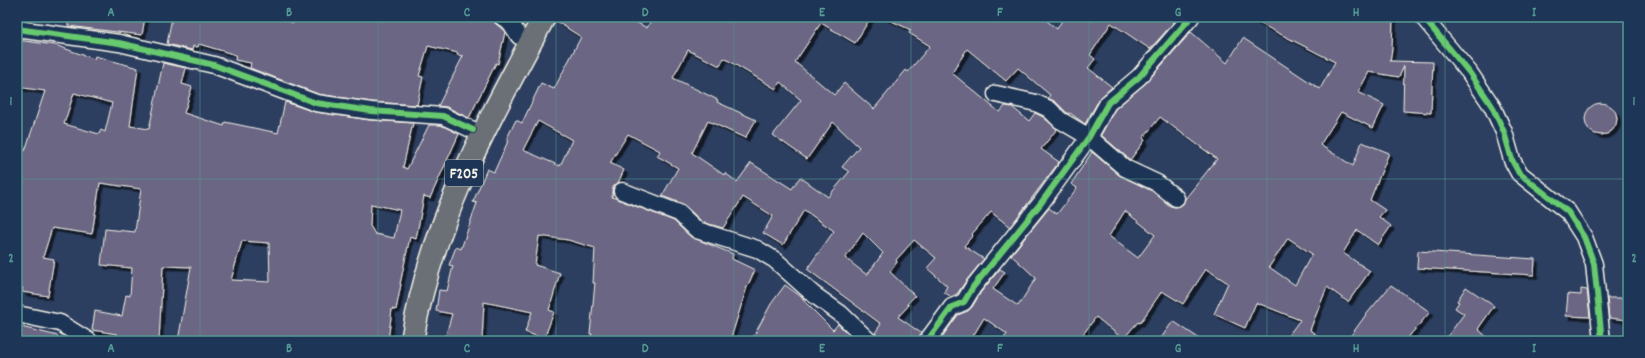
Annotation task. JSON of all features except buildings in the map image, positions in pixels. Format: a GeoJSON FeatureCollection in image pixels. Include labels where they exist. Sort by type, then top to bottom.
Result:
{"type":"FeatureCollection","features":[{"type":"Feature","properties":{"kind":"main road","name":"F205"},"geometry":{"type":"LineString","coordinates":[[412,341],[423,289],[434,249],[455,193],[480,137],[544,17]]}},
{"type":"Feature","properties":{"kind":"main road","name":"F205"},"geometry":{"type":"LineString","coordinates":[[399,341],[410,281],[434,210],[453,166],[473,130],[524,26]]}},
{"type":"Feature","properties":{"kind":"street"},"geometry":{"type":"LineString","coordinates":[[502,17],[510,22],[524,26]]}},
{"type":"Feature","properties":{"kind":"street"},"geometry":{"type":"LineString","coordinates":[[927,341],[952,308],[964,302],[973,287],[1041,203],[1090,137],[1108,103],[1140,77],[1191,17]]}},
{"type":"Feature","properties":{"kind":"street"},"geometry":{"type":"LineString","coordinates":[[1423,17],[1469,72],[1492,106],[1504,132],[1512,160],[1519,173],[1568,212],[1584,237],[1594,264],[1602,341]]}},
{"type":"Feature","properties":{"kind":"street"},"geometry":{"type":"LineString","coordinates":[[17,29],[119,43],[214,66],[316,103],[371,111],[443,116],[473,130]]}},
{"type":"Feature","properties":{"kind":"street"},"geometry":{"type":"LineString","coordinates":[[996,94],[1036,103],[1049,109],[1060,120],[1090,137],[1124,168],[1157,183],[1176,198]]}},
{"type":"Feature","properties":{"kind":"street"},"geometry":{"type":"LineString","coordinates":[[622,191],[679,213],[697,230],[757,249],[775,260],[813,294],[841,314],[869,341]]}},
{"type":"Feature","properties":{"kind":"street"},"geometry":{"type":"LineString","coordinates":[[17,314],[60,323],[89,341]]}},
{"type":"Feature","properties":{"kind":"cycle path"},"geometry":{"type":"LineString","coordinates":[[927,341],[952,307],[964,302],[973,287],[1041,203],[1089,137],[1108,103],[1139,77],[1191,17]]}},
{"type":"Feature","properties":{"kind":"cycle path"},"geometry":{"type":"LineString","coordinates":[[1423,17],[1469,72],[1492,106],[1504,132],[1512,160],[1519,173],[1568,212],[1584,237],[1594,264],[1602,341]]}},
{"type":"Feature","properties":{"kind":"cycle path"},"geometry":{"type":"LineString","coordinates":[[17,29],[119,43],[214,65],[316,103],[371,111],[443,116],[473,130]]}}]}
